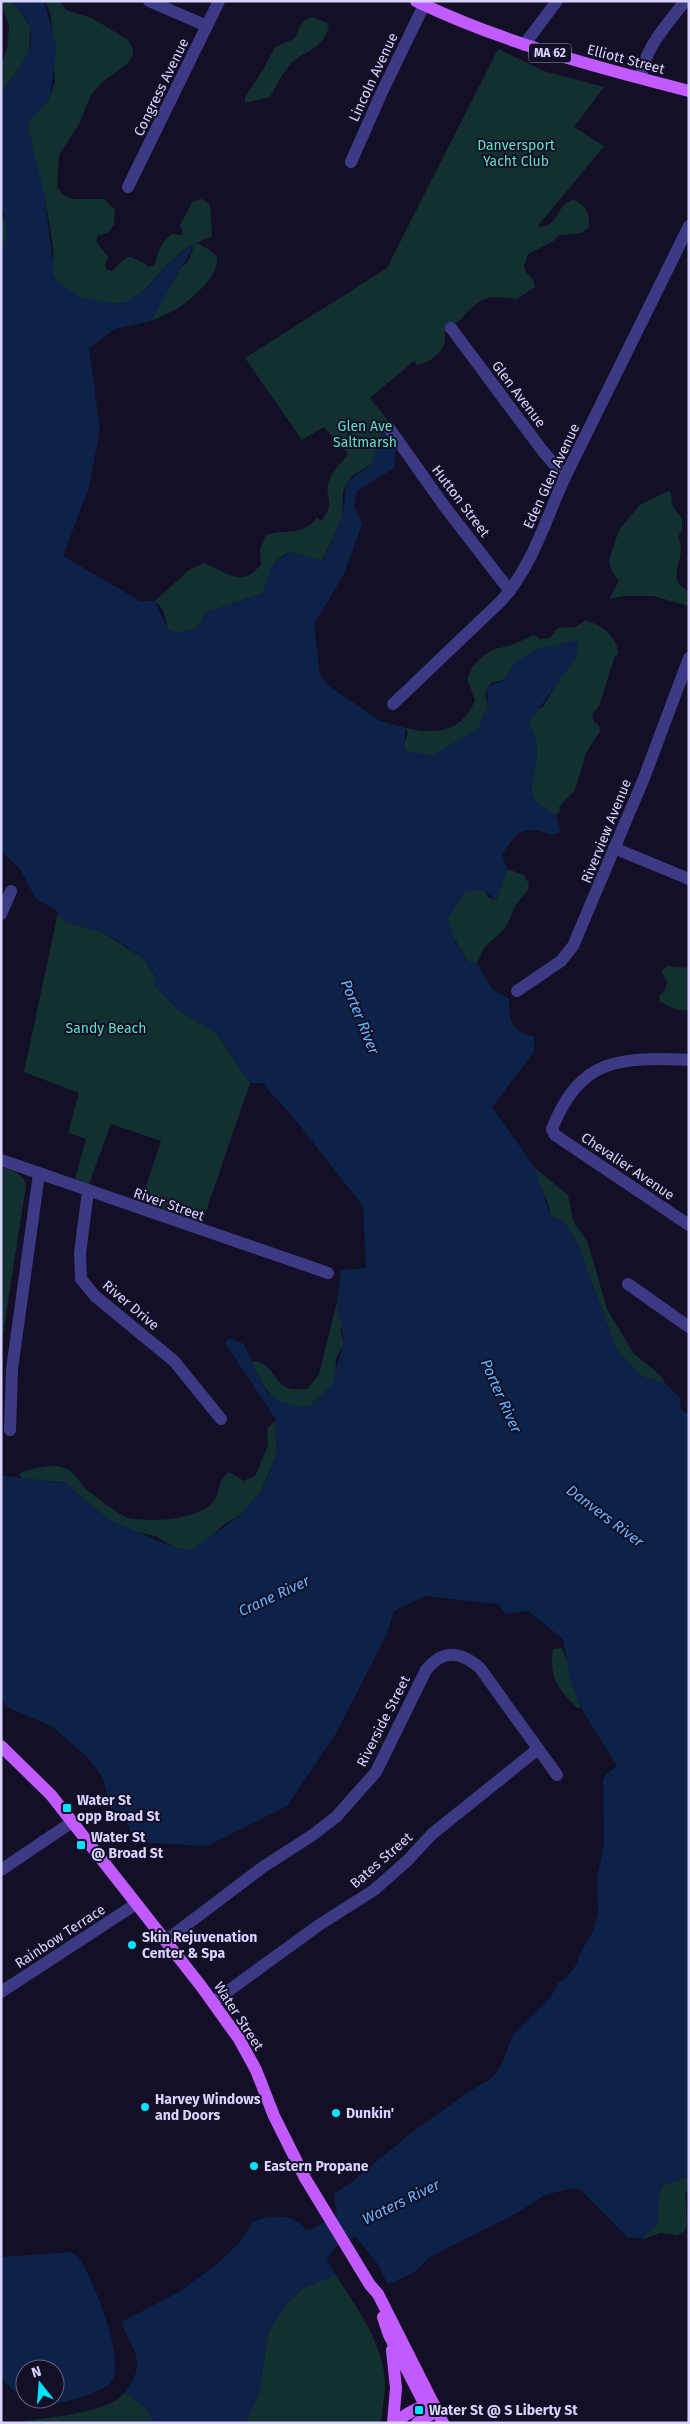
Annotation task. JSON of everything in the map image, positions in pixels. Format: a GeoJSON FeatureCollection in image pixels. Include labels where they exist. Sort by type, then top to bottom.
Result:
{"type":"FeatureCollection","features":[{"type":"Feature","properties":{"kind":"main road","name":"Elliott Street"},"geometry":{"type":"LineString","coordinates":[[420,3],[524,45],[689,91]]}},
{"type":"Feature","properties":{"kind":"main road","name":"Water Street"},"geometry":{"type":"LineString","coordinates":[[1,1746],[51,1795],[213,2002],[243,2046],[256,2070],[274,2116],[318,2200],[370,2285],[378,2294],[431,2412]]}},
{"type":"Feature","properties":{"kind":"main road","name":"Water Street"},"geometry":{"type":"LineString","coordinates":[[370,2285],[389,2335],[431,2412],[443,2423]]}},
{"type":"Feature","properties":{"kind":"main road"},"geometry":{"type":"LineString","coordinates":[[389,2335],[395,2379],[393,2423]]}},
{"type":"Feature","properties":{"kind":"main road"},"geometry":{"type":"LineString","coordinates":[[397,2423],[411,2412],[431,2412]]}},
{"type":"Feature","properties":{"kind":"main road"},"geometry":{"type":"LineString","coordinates":[[418,2423],[431,2412]]}},
{"type":"Feature","properties":{"kind":"street"},"geometry":{"type":"LineString","coordinates":[[148,1],[207,26]]}},
{"type":"Feature","properties":{"kind":"street","name":"Congress Avenue"},"geometry":{"type":"LineString","coordinates":[[128,187],[220,1]]}},
{"type":"Feature","properties":{"kind":"street"},"geometry":{"type":"LineString","coordinates":[[524,45],[557,1]]}},
{"type":"Feature","properties":{"kind":"street"},"geometry":{"type":"LineString","coordinates":[[641,78],[644,59],[649,50],[685,1]]}},
{"type":"Feature","properties":{"kind":"street","name":"Lincoln Avenue"},"geometry":{"type":"LineString","coordinates":[[351,162],[420,3]]}},
{"type":"Feature","properties":{"kind":"street","name":"Eden Glen Avenue"},"geometry":{"type":"LineString","coordinates":[[393,704],[510,591],[530,557],[565,477],[689,226]]}},
{"type":"Feature","properties":{"kind":"street","name":"Glen Avenue"},"geometry":{"type":"LineString","coordinates":[[451,328],[542,450],[565,477]]}},
{"type":"Feature","properties":{"kind":"street","name":"Hutton Street"},"geometry":{"type":"LineString","coordinates":[[389,428],[445,507],[510,591]]}},
{"type":"Feature","properties":{"kind":"street","name":"Riverview Avenue"},"geometry":{"type":"LineString","coordinates":[[517,991],[560,961],[574,946],[689,658]]}},
{"type":"Feature","properties":{"kind":"street"},"geometry":{"type":"LineString","coordinates":[[614,848],[689,879]]}},
{"type":"Feature","properties":{"kind":"street"},"geometry":{"type":"LineString","coordinates":[[1,914],[11,891]]}},
{"type":"Feature","properties":{"kind":"street","name":"Chevalier Avenue"},"geometry":{"type":"LineString","coordinates":[[689,1060],[634,1059],[618,1061],[597,1068],[582,1081],[559,1110],[553,1130],[555,1134],[689,1225]]}},
{"type":"Feature","properties":{"kind":"street","name":"River Street"},"geometry":{"type":"LineString","coordinates":[[1,1160],[88,1192],[328,1274]]}},
{"type":"Feature","properties":{"kind":"street"},"geometry":{"type":"LineString","coordinates":[[10,1430],[12,1369],[39,1174]]}},
{"type":"Feature","properties":{"kind":"street","name":"River Drive"},"geometry":{"type":"LineString","coordinates":[[88,1192],[80,1253],[81,1279],[95,1296],[174,1361],[221,1419]]}},
{"type":"Feature","properties":{"kind":"street"},"geometry":{"type":"LineString","coordinates":[[628,1284],[646,1299],[689,1327]]}},
{"type":"Feature","properties":{"kind":"street","name":"Riverside Street"},"geometry":{"type":"LineString","coordinates":[[166,1941],[262,1867],[314,1834],[336,1817],[376,1772],[426,1670],[439,1657],[448,1654],[458,1656],[480,1668],[557,1775]]}},
{"type":"Feature","properties":{"kind":"street","name":"Bates Street"},"geometry":{"type":"LineString","coordinates":[[213,2002],[319,1926],[374,1890],[407,1861],[432,1834],[538,1749]]}},
{"type":"Feature","properties":{"kind":"street"},"geometry":{"type":"LineString","coordinates":[[1,1870],[72,1822]]}},
{"type":"Feature","properties":{"kind":"street","name":"Rainbow Terrace"},"geometry":{"type":"LineString","coordinates":[[1,1992],[136,1904]]}},
{"type":"Feature","properties":{"kind":"green space"},"geometry":{"type":"Polygon","coordinates":[[[1,1],[13,1],[30,27],[29,54],[1,93],[1,66],[7,48],[9,27],[1,1]]]}},
{"type":"Feature","properties":{"kind":"green space"},"geometry":{"type":"Polygon","coordinates":[[[45,1],[59,1],[66,10],[92,18],[128,40],[133,50],[133,55],[127,64],[101,83],[91,95],[79,124],[59,155],[57,187],[63,195],[73,199],[104,199],[115,210],[114,225],[107,233],[98,236],[96,241],[108,257],[105,266],[107,270],[112,271],[127,257],[132,257],[150,267],[155,264],[159,251],[165,241],[172,234],[183,235],[180,225],[193,201],[202,199],[210,205],[212,236],[197,243],[210,250],[216,256],[215,270],[204,286],[189,300],[173,311],[151,321],[165,291],[176,278],[180,268],[188,262],[195,243],[170,262],[140,294],[130,301],[122,303],[101,303],[77,296],[67,291],[55,278],[48,217],[27,125],[35,111],[48,102],[55,82],[51,15],[45,1]]]}},
{"type":"Feature","properties":{"kind":"green space"},"geometry":{"type":"Polygon","coordinates":[[[313,17],[327,23],[329,27],[325,36],[316,47],[299,57],[288,67],[270,97],[245,103],[245,97],[263,70],[275,47],[294,39],[303,21],[313,17]]]}},
{"type":"Feature","properties":{"kind":"green space","name":"Danversport Yacht Club"},"geometry":{"type":"Polygon","coordinates":[[[498,49],[544,71],[604,87],[574,127],[604,146],[538,226],[550,224],[563,205],[574,200],[587,211],[588,228],[581,233],[559,235],[552,242],[528,254],[524,266],[526,272],[533,279],[535,287],[517,299],[491,298],[485,299],[473,306],[458,322],[446,331],[443,346],[434,357],[417,365],[414,361],[370,398],[404,441],[374,460],[371,465],[353,475],[347,482],[343,491],[342,519],[322,561],[289,552],[272,567],[263,593],[205,613],[197,628],[177,633],[168,630],[163,610],[155,601],[189,570],[203,563],[233,576],[247,576],[254,572],[261,564],[260,549],[266,535],[304,528],[317,518],[321,521],[328,510],[328,484],[334,472],[348,454],[324,427],[302,440],[245,358],[387,268],[498,49]]]}},
{"type":"Feature","properties":{"kind":"green space"},"geometry":{"type":"Polygon","coordinates":[[[1,213],[6,223],[7,233],[1,253],[1,213]]]}},
{"type":"Feature","properties":{"kind":"green space"},"geometry":{"type":"Polygon","coordinates":[[[668,491],[671,492],[672,505],[682,519],[682,530],[678,537],[681,549],[677,578],[678,583],[689,591],[689,606],[653,596],[623,596],[609,599],[619,581],[611,570],[609,560],[619,530],[640,505],[668,491]]]}},
{"type":"Feature","properties":{"kind":"green space"},"geometry":{"type":"Polygon","coordinates":[[[585,621],[596,624],[612,637],[618,654],[615,656],[599,706],[592,714],[594,722],[599,725],[600,731],[586,753],[575,790],[559,807],[560,811],[556,815],[543,810],[536,804],[532,796],[537,747],[529,722],[538,709],[543,707],[565,669],[575,659],[579,640],[515,663],[504,680],[493,682],[487,687],[485,696],[488,705],[479,728],[440,753],[431,756],[410,753],[403,748],[408,733],[406,728],[428,731],[447,729],[463,719],[470,711],[475,700],[467,679],[473,666],[483,656],[495,649],[512,645],[534,635],[540,639],[550,638],[558,628],[575,627],[585,621]]]}},
{"type":"Feature","properties":{"kind":"green space"},"geometry":{"type":"Polygon","coordinates":[[[507,869],[524,875],[529,884],[528,890],[516,904],[506,927],[484,948],[477,963],[469,962],[450,929],[448,915],[450,909],[466,891],[483,890],[489,898],[496,900],[507,869]]]}},
{"type":"Feature","properties":{"kind":"green space","name":"Sandy Beach"},"geometry":{"type":"Polygon","coordinates":[[[58,912],[65,922],[102,932],[144,959],[177,1009],[216,1033],[250,1083],[202,1223],[141,1201],[161,1141],[111,1124],[89,1184],[75,1179],[86,1139],[68,1133],[79,1093],[24,1072],[58,912]]]}},
{"type":"Feature","properties":{"kind":"green space"},"geometry":{"type":"Polygon","coordinates":[[[667,966],[689,968],[689,1010],[677,1010],[660,1002],[659,996],[665,990],[667,982],[661,971],[667,966]]]}},
{"type":"Feature","properties":{"kind":"green space"},"geometry":{"type":"Polygon","coordinates":[[[1,1167],[20,1175],[26,1185],[1,1347],[1,1167]]]}},
{"type":"Feature","properties":{"kind":"green space"},"geometry":{"type":"Polygon","coordinates":[[[535,1168],[568,1195],[573,1221],[588,1243],[607,1309],[634,1354],[659,1374],[665,1383],[660,1385],[641,1376],[616,1349],[578,1244],[564,1222],[550,1215],[548,1203],[535,1168]]]}},
{"type":"Feature","properties":{"kind":"green space"},"geometry":{"type":"Polygon","coordinates":[[[337,1302],[344,1321],[340,1331],[344,1342],[336,1360],[333,1384],[310,1406],[289,1406],[281,1402],[267,1391],[252,1365],[253,1361],[265,1365],[285,1387],[308,1389],[319,1374],[337,1302]]]}},
{"type":"Feature","properties":{"kind":"green space"},"geometry":{"type":"Polygon","coordinates":[[[275,1421],[277,1452],[262,1490],[242,1514],[224,1524],[204,1544],[192,1550],[178,1549],[155,1536],[131,1531],[109,1520],[65,1483],[30,1481],[19,1475],[21,1472],[42,1467],[62,1467],[72,1473],[92,1494],[125,1517],[158,1520],[191,1515],[201,1511],[213,1502],[222,1480],[229,1472],[244,1481],[255,1476],[268,1446],[267,1429],[275,1421]]]}},
{"type":"Feature","properties":{"kind":"green space"},"geometry":{"type":"Polygon","coordinates":[[[562,1648],[581,1708],[577,1708],[556,1682],[552,1668],[553,1649],[562,1648]]]}},
{"type":"Feature","properties":{"kind":"green space"},"geometry":{"type":"Polygon","coordinates":[[[689,2176],[689,2189],[685,2194],[687,2221],[685,2231],[677,2235],[660,2233],[644,2239],[645,2234],[658,2224],[659,2196],[662,2186],[689,2176]]]}},
{"type":"Feature","properties":{"kind":"green space"},"geometry":{"type":"Polygon","coordinates":[[[336,2275],[369,2328],[381,2357],[385,2388],[381,2423],[245,2423],[259,2394],[268,2333],[287,2303],[303,2288],[336,2275]]]}},
{"type":"Feature","properties":{"kind":"green space"},"geometry":{"type":"Polygon","coordinates":[[[125,2392],[146,2408],[154,2423],[19,2423],[76,2414],[105,2406],[117,2400],[125,2392]]]}},
{"type":"Feature","properties":{"kind":"water"},"geometry":{"type":"Polygon","coordinates":[[[12,1],[44,1],[56,46],[50,98],[27,125],[44,191],[55,280],[81,298],[122,304],[145,291],[169,262],[196,242],[151,321],[115,329],[89,348],[100,430],[89,487],[63,556],[140,601],[155,601],[168,630],[177,633],[197,628],[205,613],[263,593],[271,566],[289,552],[323,561],[342,519],[347,482],[371,465],[382,430],[396,450],[394,468],[357,491],[354,506],[362,524],[344,574],[314,624],[320,675],[329,686],[380,721],[406,728],[403,748],[407,751],[431,756],[479,728],[488,705],[487,687],[504,680],[515,663],[537,649],[579,640],[575,659],[529,722],[537,748],[532,779],[532,794],[536,801],[544,808],[556,815],[561,832],[553,835],[528,830],[518,834],[502,854],[507,869],[496,900],[483,890],[466,891],[448,918],[455,942],[469,962],[477,963],[492,989],[509,999],[512,1024],[520,1031],[534,1037],[534,1052],[492,1107],[535,1168],[550,1215],[564,1222],[578,1244],[616,1349],[641,1376],[665,1383],[680,1398],[681,1409],[689,1414],[689,2176],[662,2186],[659,2196],[658,2224],[645,2234],[644,2239],[627,2237],[581,2190],[573,2188],[545,2195],[517,2213],[428,2258],[416,2271],[392,2283],[387,2283],[378,2264],[356,2237],[343,2243],[334,2249],[327,2261],[336,2275],[303,2288],[287,2303],[268,2333],[259,2394],[245,2423],[154,2423],[146,2408],[125,2392],[136,2373],[137,2358],[122,2325],[123,2321],[179,2292],[216,2265],[239,2243],[253,2222],[267,2217],[282,2217],[295,2220],[306,2230],[311,2230],[335,2215],[337,2210],[334,2201],[335,2193],[352,2182],[411,2133],[493,2077],[503,2062],[512,2036],[551,1997],[558,1983],[567,1977],[579,1961],[578,1957],[592,1933],[598,1913],[597,1878],[604,1843],[603,1780],[606,1774],[617,1766],[581,1708],[570,1678],[563,1639],[528,1611],[506,1614],[498,1604],[425,1596],[394,1611],[387,1634],[335,1735],[287,1806],[207,1846],[134,1842],[125,1816],[111,1808],[103,1778],[88,1758],[53,1727],[9,1708],[1,1699],[1,1475],[65,1483],[109,1520],[178,1549],[192,1550],[242,1514],[264,1487],[277,1452],[275,1418],[225,1343],[230,1338],[244,1344],[266,1391],[281,1402],[300,1407],[310,1406],[332,1384],[344,1342],[337,1302],[341,1270],[366,1268],[363,1206],[293,1117],[262,1083],[250,1083],[216,1033],[177,1009],[154,985],[156,976],[144,959],[102,932],[65,922],[55,909],[36,899],[20,869],[1,851],[1,253],[4,247],[6,229],[1,205],[1,95],[27,55],[31,38],[27,21],[12,1]]]}},
{"type":"Feature","properties":{"kind":"water"},"geometry":{"type":"Polygon","coordinates":[[[72,2252],[80,2260],[94,2287],[107,2323],[115,2359],[114,2373],[110,2383],[96,2392],[65,2401],[65,2359],[15,2359],[15,2392],[1,2375],[1,2257],[72,2252]]]}},
{"type":"Feature","properties":{"kind":"place","name":"Water St opp Broad St"},"geometry":{"type":"Point","coordinates":[67,1808]}},
{"type":"Feature","properties":{"kind":"place","name":"Water St @ Broad St"},"geometry":{"type":"Point","coordinates":[81,1845]}},
{"type":"Feature","properties":{"kind":"place","name":"Skin Rejuvenation Center & Spa"},"geometry":{"type":"Point","coordinates":[132,1945]}},
{"type":"Feature","properties":{"kind":"place","name":"Harvey Windows and Doors"},"geometry":{"type":"Point","coordinates":[145,2107]}},
{"type":"Feature","properties":{"kind":"place","name":"Dunkin'"},"geometry":{"type":"Point","coordinates":[336,2113]}},
{"type":"Feature","properties":{"kind":"place","name":"Eastern Propane"},"geometry":{"type":"Point","coordinates":[254,2166]}},
{"type":"Feature","properties":{"kind":"place","name":"Water St @ S Liberty St"},"geometry":{"type":"Point","coordinates":[419,2410]}},
{"type":"Feature","properties":{"kind":"park label","name":"Glen Ave Saltmarsh"},"geometry":{"type":"Point","coordinates":[365,434]}},
{"type":"Feature","properties":{"kind":"water label","name":"Porter River"},"geometry":{"type":"Point","coordinates":[360,1017]}},
{"type":"Feature","properties":{"kind":"water label","name":"Porter River"},"geometry":{"type":"Point","coordinates":[501,1396]}},
{"type":"Feature","properties":{"kind":"water label","name":"Danvers River"},"geometry":{"type":"Point","coordinates":[605,1516]}},
{"type":"Feature","properties":{"kind":"water label","name":"Crane River"},"geometry":{"type":"Point","coordinates":[274,1596]}},
{"type":"Feature","properties":{"kind":"water label","name":"Waters River"},"geometry":{"type":"Point","coordinates":[401,2202]}}]}
